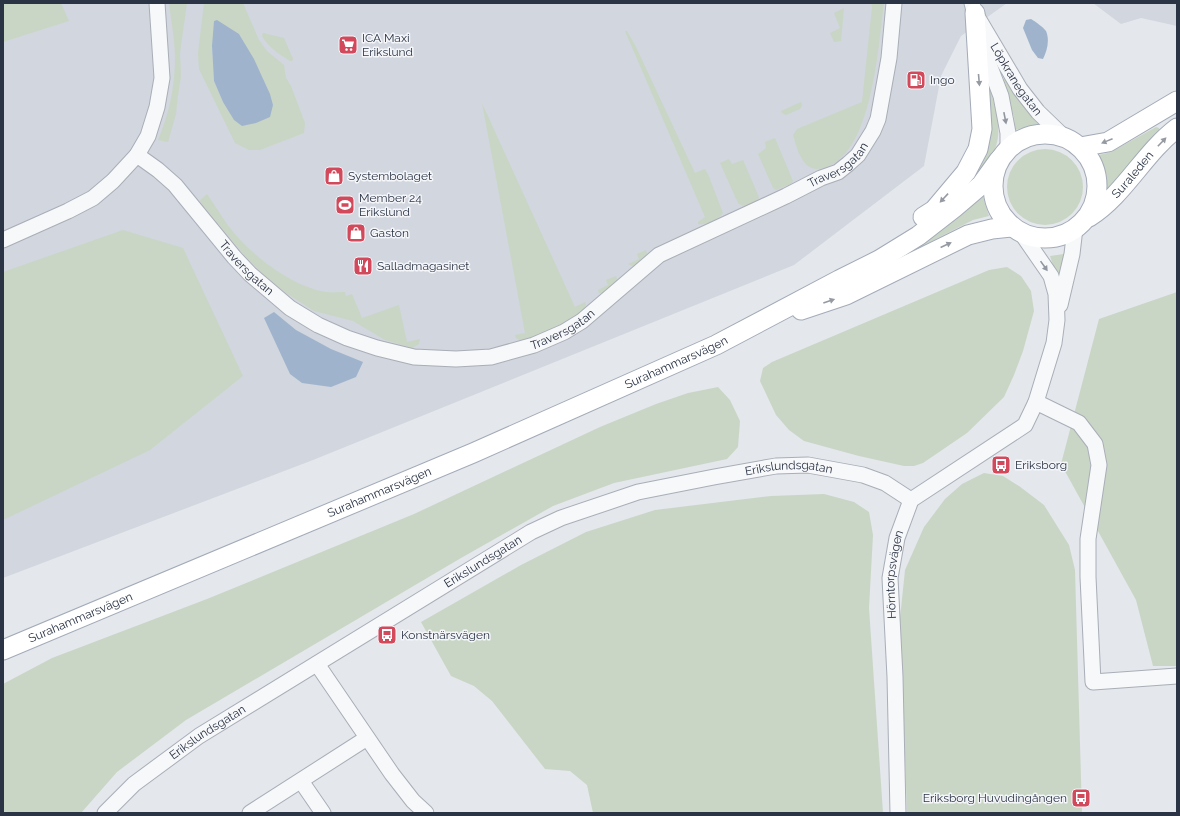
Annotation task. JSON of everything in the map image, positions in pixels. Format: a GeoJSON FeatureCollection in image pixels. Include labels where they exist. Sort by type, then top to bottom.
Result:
{"type":"FeatureCollection","features":[{"type":"Feature","properties":{"kind":"main road"},"geometry":{"type":"LineString","coordinates":[[752,327],[821,283],[878,252],[934,210],[966,172],[978,149],[982,129],[973,8]]}},
{"type":"Feature","properties":{"kind":"main road"},"geometry":{"type":"LineString","coordinates":[[1073,143],[1108,142],[1177,101]]}},
{"type":"Feature","properties":{"kind":"main road","name":"Suraleden"},"geometry":{"type":"LineString","coordinates":[[1081,224],[1100,210],[1177,128]]}},
{"type":"Feature","properties":{"kind":"main road"},"geometry":{"type":"LineString","coordinates":[[1039,134],[1055,135],[1073,143],[1091,162],[1096,174],[1096,199],[1092,209],[1081,224],[1064,235],[1048,239],[1040,239],[1017,230],[1004,219],[997,210],[993,194],[994,175],[1003,155],[1016,142],[1039,134]]}},
{"type":"Feature","properties":{"kind":"main road","name":"Surahammarsvägen"},"geometry":{"type":"LineString","coordinates":[[3,650],[473,453],[716,345],[879,260],[918,236],[954,208],[980,185],[1003,155]]}},
{"type":"Feature","properties":{"kind":"main road","name":"Surahammarsvägen"},"geometry":{"type":"LineString","coordinates":[[752,327],[846,295],[968,235],[992,229],[1017,230]]}},
{"type":"Feature","properties":{"kind":"street"},"geometry":{"type":"LineString","coordinates":[[3,240],[68,211],[93,198],[113,181],[137,155],[148,136],[157,107],[162,78],[158,3]]}},
{"type":"Feature","properties":{"kind":"street","name":"Traversgatan"},"geometry":{"type":"LineString","coordinates":[[137,155],[158,170],[175,185],[234,257],[250,274],[290,308],[312,321],[347,338],[414,357],[456,359],[491,357],[534,345],[564,332],[582,321],[659,255],[786,196],[821,178],[838,172],[848,164],[858,155],[873,131],[878,119],[889,58],[894,3]]}},
{"type":"Feature","properties":{"kind":"street","name":"Löpkranegatan"},"geometry":{"type":"LineString","coordinates":[[973,8],[1020,89],[1038,112],[1073,143]]}},
{"type":"Feature","properties":{"kind":"street","name":"Löpkranegatan"},"geometry":{"type":"LineString","coordinates":[[973,8],[985,54],[1001,96],[1008,133],[1003,155]]}},
{"type":"Feature","properties":{"kind":"street"},"geometry":{"type":"LineString","coordinates":[[1056,320],[1081,224]]}},
{"type":"Feature","properties":{"kind":"street"},"geometry":{"type":"LineString","coordinates":[[911,500],[1025,425],[1036,402],[1054,343],[1056,294],[1051,276],[1017,230]]}},
{"type":"Feature","properties":{"kind":"street"},"geometry":{"type":"LineString","coordinates":[[1036,402],[1079,423],[1095,444],[1099,465],[1088,538],[1088,577],[1093,682],[1177,676]]}},
{"type":"Feature","properties":{"kind":"street","name":"Erikslundsgatan"},"geometry":{"type":"LineString","coordinates":[[105,813],[134,784],[187,744],[531,532],[562,518],[638,492],[714,476],[776,466],[808,466],[863,474],[885,484],[911,500]]}},
{"type":"Feature","properties":{"kind":"street","name":"Hörntorpsvägen"},"geometry":{"type":"LineString","coordinates":[[898,813],[895,677],[890,578],[897,538],[911,500]]}},
{"type":"Feature","properties":{"kind":"street"},"geometry":{"type":"LineString","coordinates":[[317,664],[392,774],[413,801],[426,813]]}},
{"type":"Feature","properties":{"kind":"street"},"geometry":{"type":"LineString","coordinates":[[250,813],[367,738]]}},
{"type":"Feature","properties":{"kind":"street"},"geometry":{"type":"LineString","coordinates":[[301,781],[322,813]]}},
{"type":"Feature","properties":{"kind":"shaded area"},"geometry":{"type":"Polygon","coordinates":[[[3,3],[1007,3],[961,36],[941,76],[924,166],[794,265],[313,460],[3,578],[3,3]]]}},
{"type":"Feature","properties":{"kind":"shaded area"},"geometry":{"type":"Polygon","coordinates":[[[1093,3],[1177,3],[1177,26],[1141,18],[1121,24],[1093,3]]]}},
{"type":"Feature","properties":{"kind":"green space"},"geometry":{"type":"Polygon","coordinates":[[[3,3],[61,3],[69,21],[3,42],[3,3]]]}},
{"type":"Feature","properties":{"kind":"green space"},"geometry":{"type":"Polygon","coordinates":[[[169,3],[187,3],[180,53],[181,76],[176,114],[168,142],[158,140],[173,90],[175,69],[174,37],[169,3]]]}},
{"type":"Feature","properties":{"kind":"green space"},"geometry":{"type":"Polygon","coordinates":[[[204,3],[243,3],[259,40],[267,51],[284,65],[286,78],[291,86],[305,123],[304,133],[260,150],[249,150],[235,143],[199,69],[198,53],[204,3]],[[239,34],[212,46],[214,81],[223,102],[273,105],[263,77],[239,34]]]}},
{"type":"Feature","properties":{"kind":"green space"},"geometry":{"type":"Polygon","coordinates":[[[871,3],[884,3],[875,70],[863,121],[853,142],[840,159],[824,168],[811,168],[802,160],[793,135],[797,129],[862,102],[872,7],[871,3]]]}},
{"type":"Feature","properties":{"kind":"green space"},"geometry":{"type":"Polygon","coordinates":[[[844,8],[841,41],[834,42],[830,33],[840,28],[834,13],[844,8]]]}},
{"type":"Feature","properties":{"kind":"green space"},"geometry":{"type":"Polygon","coordinates":[[[625,31],[627,31],[636,47],[695,173],[705,169],[708,174],[723,213],[712,222],[698,224],[698,222],[705,217],[625,31]]]}},
{"type":"Feature","properties":{"kind":"green space"},"geometry":{"type":"Polygon","coordinates":[[[263,33],[284,38],[293,59],[292,61],[271,47],[264,40],[262,36],[263,33]]]}},
{"type":"Feature","properties":{"kind":"green space"},"geometry":{"type":"Polygon","coordinates":[[[1005,79],[1020,101],[1040,124],[1015,130],[1014,117],[1002,80],[1005,79]]]}},
{"type":"Feature","properties":{"kind":"green space"},"geometry":{"type":"Polygon","coordinates":[[[989,85],[997,113],[997,142],[989,160],[975,176],[973,175],[989,85]]]}},
{"type":"Feature","properties":{"kind":"green space"},"geometry":{"type":"Polygon","coordinates":[[[801,102],[802,105],[800,109],[786,115],[782,113],[781,111],[801,102]]]}},
{"type":"Feature","properties":{"kind":"green space"},"geometry":{"type":"Polygon","coordinates":[[[482,103],[575,307],[585,302],[586,304],[584,311],[562,325],[521,341],[516,338],[515,335],[525,333],[482,103]]]}},
{"type":"Feature","properties":{"kind":"green space"},"geometry":{"type":"Polygon","coordinates":[[[1156,127],[1159,128],[1160,132],[1107,192],[1106,174],[1099,155],[1111,152],[1156,127]]]}},
{"type":"Feature","properties":{"kind":"green space"},"geometry":{"type":"Polygon","coordinates":[[[775,138],[793,181],[791,184],[776,190],[773,188],[758,154],[766,148],[765,142],[775,138]]]}},
{"type":"Feature","properties":{"kind":"green space"},"geometry":{"type":"Polygon","coordinates":[[[1038,149],[1052,149],[1066,155],[1077,166],[1083,180],[1083,194],[1080,202],[1072,214],[1066,219],[1052,225],[1038,225],[1024,219],[1013,208],[1007,194],[1007,180],[1013,166],[1024,155],[1038,149]]]}},
{"type":"Feature","properties":{"kind":"green space"},"geometry":{"type":"Polygon","coordinates":[[[729,159],[732,164],[743,160],[759,198],[752,204],[743,206],[738,203],[720,163],[729,159]]]}},
{"type":"Feature","properties":{"kind":"green space"},"geometry":{"type":"Polygon","coordinates":[[[982,192],[989,216],[973,220],[916,249],[915,247],[982,192]]]}},
{"type":"Feature","properties":{"kind":"green space"},"geometry":{"type":"Polygon","coordinates":[[[207,194],[236,235],[258,257],[271,267],[285,276],[313,289],[328,292],[345,292],[346,296],[352,294],[362,318],[399,305],[407,342],[420,339],[419,344],[412,348],[385,340],[353,321],[314,311],[286,293],[265,276],[245,256],[201,203],[200,200],[207,194]]]}},
{"type":"Feature","properties":{"kind":"green space"},"geometry":{"type":"Polygon","coordinates":[[[123,230],[183,248],[243,376],[150,450],[3,520],[3,272],[123,230]]]}},
{"type":"Feature","properties":{"kind":"green space"},"geometry":{"type":"Polygon","coordinates":[[[646,250],[648,257],[637,266],[634,267],[628,264],[639,259],[637,254],[646,250]]]}},
{"type":"Feature","properties":{"kind":"green space"},"geometry":{"type":"Polygon","coordinates":[[[1064,254],[1061,276],[1057,277],[1050,256],[1064,254]]]}},
{"type":"Feature","properties":{"kind":"green space"},"geometry":{"type":"Polygon","coordinates":[[[1007,267],[1021,276],[1031,291],[1034,311],[1023,351],[1014,375],[1004,397],[967,433],[923,463],[914,466],[904,466],[859,456],[804,441],[789,430],[776,415],[760,381],[763,368],[772,362],[989,270],[1007,267]]]}},
{"type":"Feature","properties":{"kind":"green space"},"geometry":{"type":"Polygon","coordinates":[[[616,276],[618,282],[606,293],[599,293],[598,290],[608,285],[606,280],[616,276]]]}},
{"type":"Feature","properties":{"kind":"green space"},"geometry":{"type":"Polygon","coordinates":[[[1177,292],[1177,666],[1153,666],[1136,600],[1061,464],[1099,319],[1177,292]]]}},
{"type":"Feature","properties":{"kind":"green space"},"geometry":{"type":"Polygon","coordinates":[[[718,387],[730,400],[740,421],[738,447],[727,459],[614,483],[553,506],[461,558],[186,720],[117,772],[81,813],[3,813],[3,684],[52,658],[207,599],[414,514],[600,427],[656,404],[688,393],[718,387]]]}},
{"type":"Feature","properties":{"kind":"green space"},"geometry":{"type":"Polygon","coordinates":[[[984,473],[1003,476],[1044,505],[1069,545],[1075,570],[1082,813],[907,813],[900,618],[905,570],[924,527],[945,499],[962,484],[984,473]]]}},
{"type":"Feature","properties":{"kind":"green space"},"geometry":{"type":"Polygon","coordinates":[[[824,494],[854,502],[869,512],[873,535],[869,608],[883,813],[593,813],[587,785],[570,771],[545,769],[492,701],[474,686],[451,676],[421,622],[521,565],[586,532],[655,510],[771,496],[824,494]]]}},
{"type":"Feature","properties":{"kind":"water"},"geometry":{"type":"Polygon","coordinates":[[[1031,19],[1043,28],[1047,34],[1048,45],[1043,59],[1038,58],[1032,50],[1023,28],[1026,20],[1031,19]]]}},
{"type":"Feature","properties":{"kind":"water"},"geometry":{"type":"Polygon","coordinates":[[[217,20],[239,34],[254,59],[270,94],[273,105],[270,117],[256,123],[242,126],[234,120],[223,102],[214,81],[212,46],[214,21],[217,20]]]}},
{"type":"Feature","properties":{"kind":"water"},"geometry":{"type":"Polygon","coordinates":[[[274,312],[296,330],[331,349],[363,362],[356,377],[331,387],[302,383],[290,374],[264,318],[274,312]]]}},
{"type":"Feature","properties":{"kind":"place","name":"ICA Maxi Erikslund"},"geometry":{"type":"Point","coordinates":[348,45]}},
{"type":"Feature","properties":{"kind":"place","name":"Ingo"},"geometry":{"type":"Point","coordinates":[916,80]}},
{"type":"Feature","properties":{"kind":"place","name":"Systembolaget"},"geometry":{"type":"Point","coordinates":[334,176]}},
{"type":"Feature","properties":{"kind":"place","name":"Member 24 Erikslund"},"geometry":{"type":"Point","coordinates":[345,205]}},
{"type":"Feature","properties":{"kind":"place","name":"Gaston"},"geometry":{"type":"Point","coordinates":[356,233]}},
{"type":"Feature","properties":{"kind":"place","name":"Salladmagasinet"},"geometry":{"type":"Point","coordinates":[363,266]}},
{"type":"Feature","properties":{"kind":"place","name":"Eriksborg"},"geometry":{"type":"Point","coordinates":[1001,465]}},
{"type":"Feature","properties":{"kind":"place","name":"Konstnärsvägen"},"geometry":{"type":"Point","coordinates":[387,635]}},
{"type":"Feature","properties":{"kind":"place","name":"Eriksborg Huvudingången"},"geometry":{"type":"Point","coordinates":[1081,798]}}]}
